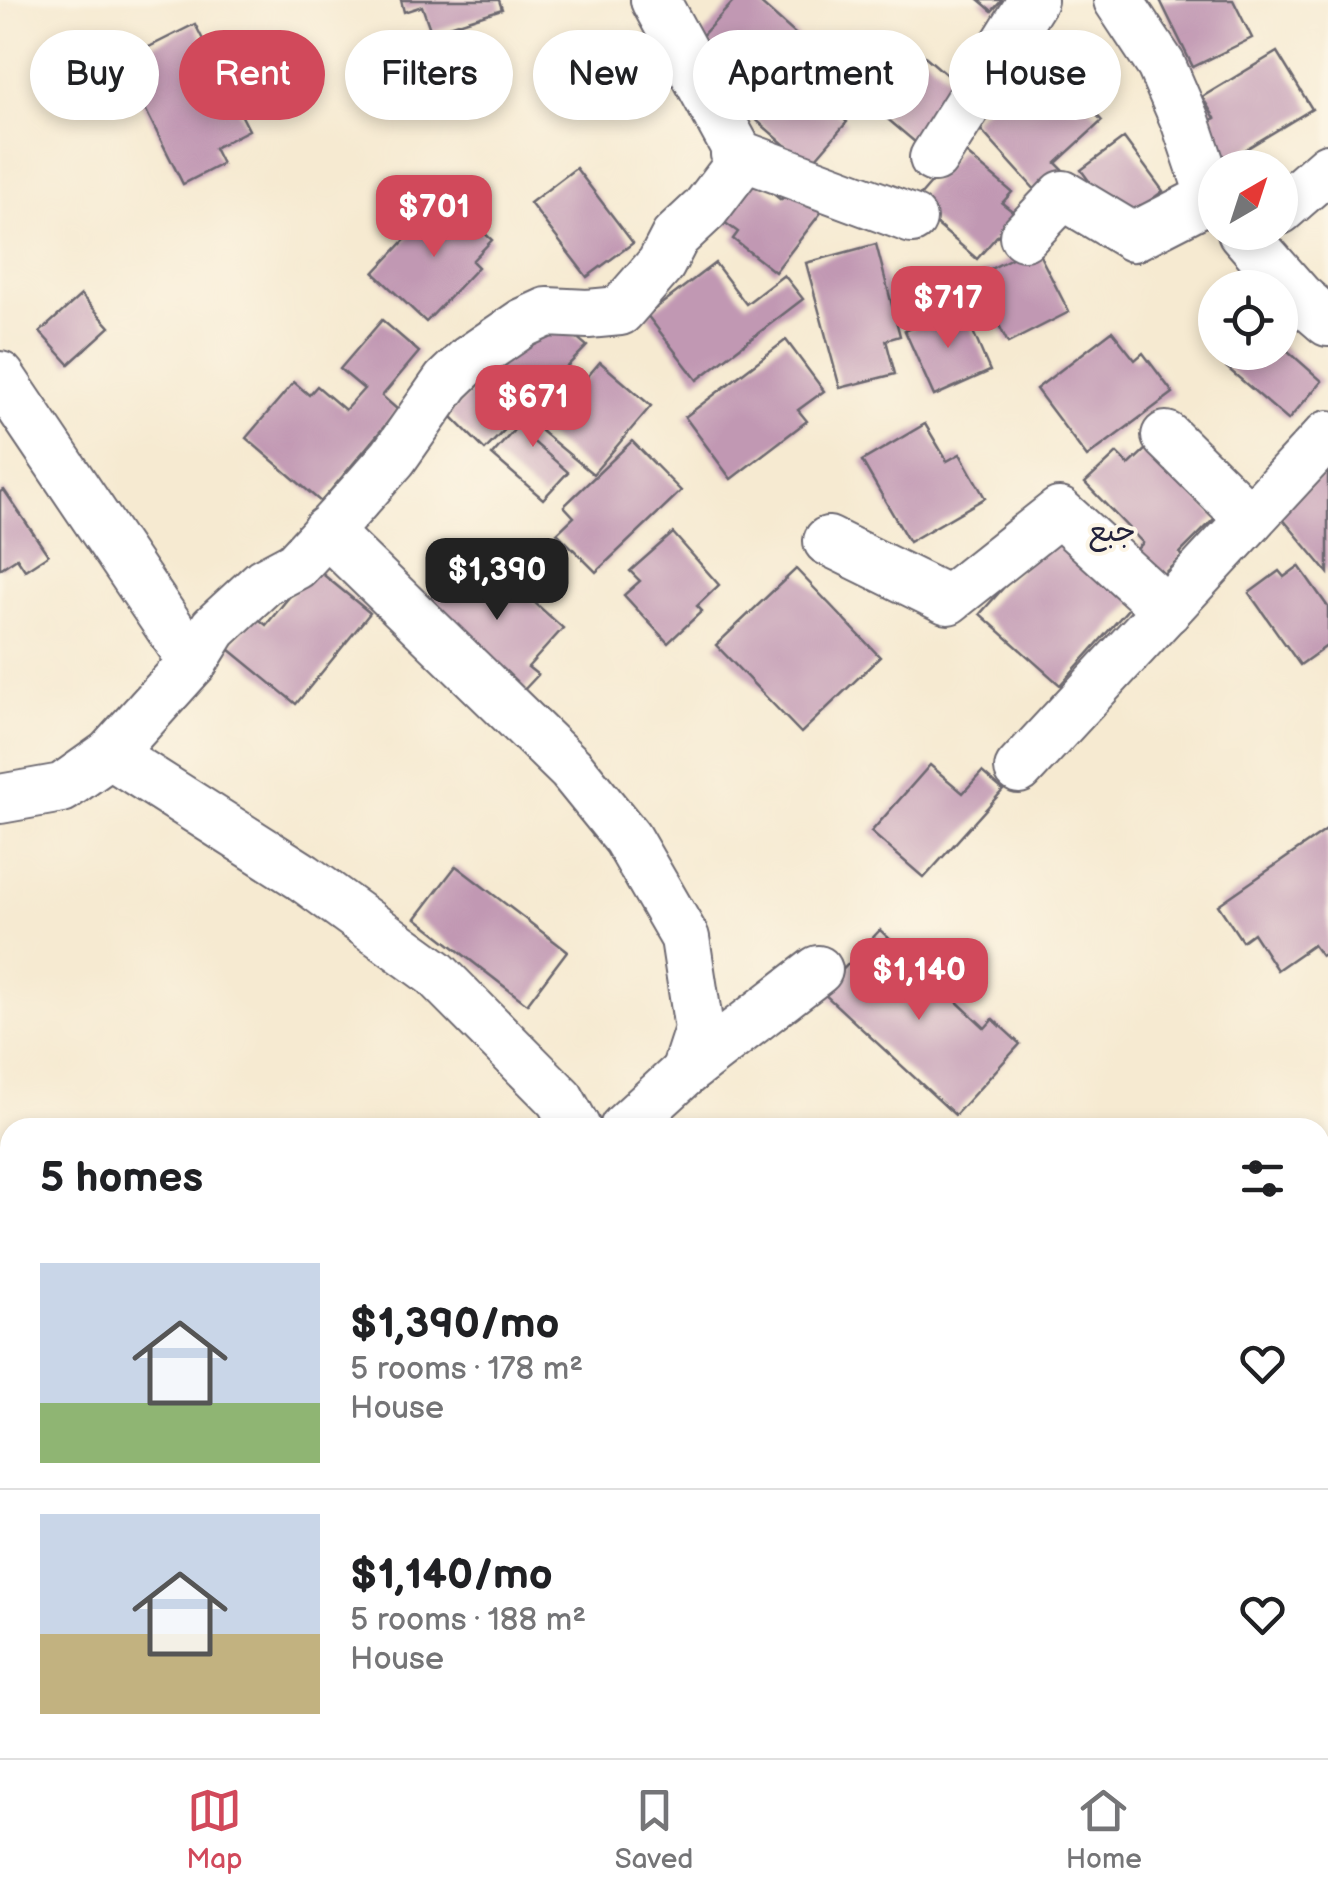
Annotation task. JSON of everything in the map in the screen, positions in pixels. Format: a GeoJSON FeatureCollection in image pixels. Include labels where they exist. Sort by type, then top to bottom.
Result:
{"type":"FeatureCollection","features":[{"type":"Feature","properties":{"kind":"street"},"geometry":{"type":"LineString","coordinates":[[0,799],[62,788],[110,754],[193,662],[214,628],[264,582],[296,565],[392,458],[447,381],[469,360],[524,322],[547,312],[620,311],[660,264],[675,237],[706,209],[737,167],[734,145],[655,0]]}},
{"type":"Feature","properties":{"kind":"street"},"geometry":{"type":"LineString","coordinates":[[934,158],[1032,0]]}},
{"type":"Feature","properties":{"kind":"street"},"geometry":{"type":"LineString","coordinates":[[1118,0],[1161,65],[1198,157]]}},
{"type":"Feature","properties":{"kind":"street"},"geometry":{"type":"LineString","coordinates":[[735,154],[912,218]]}},
{"type":"Feature","properties":{"kind":"street"},"geometry":{"type":"LineString","coordinates":[[1298,193],[1328,168]]}},
{"type":"Feature","properties":{"kind":"street"},"geometry":{"type":"LineString","coordinates":[[1024,236],[1063,196],[1133,237],[1198,206]]}},
{"type":"Feature","properties":{"kind":"street"},"geometry":{"type":"LineString","coordinates":[[1270,250],[1299,296],[1328,322]]}},
{"type":"Feature","properties":{"kind":"street"},"geometry":{"type":"LineString","coordinates":[[0,376],[193,662]]}},
{"type":"Feature","properties":{"kind":"street"},"geometry":{"type":"LineString","coordinates":[[1019,769],[1328,435]]}},
{"type":"Feature","properties":{"kind":"street"},"geometry":{"type":"LineString","coordinates":[[1166,436],[1250,520]]}},
{"type":"Feature","properties":{"kind":"street"},"geometry":{"type":"LineString","coordinates":[[828,541],[948,600],[1059,512],[1166,610]]}},
{"type":"Feature","properties":{"kind":"street"},"geometry":{"type":"LineString","coordinates":[[326,531],[571,769],[627,838],[685,938],[700,1029],[685,1072]]}},
{"type":"Feature","properties":{"kind":"street"},"geometry":{"type":"LineString","coordinates":[[110,754],[303,877],[435,973],[560,1099],[570,1118]]}},
{"type":"Feature","properties":{"kind":"street"},"geometry":{"type":"LineString","coordinates":[[635,1118],[685,1072],[818,970]]}},
{"type":"Feature","properties":{"kind":"building"},"geometry":{"type":"Polygon","coordinates":[[[401,0],[499,0],[502,9],[437,30],[430,30],[422,6],[404,12],[401,0]]]}},
{"type":"Feature","properties":{"kind":"building"},"geometry":{"type":"Polygon","coordinates":[[[735,0],[757,0],[791,30],[707,30],[735,0]]]}},
{"type":"Feature","properties":{"kind":"building"},"geometry":{"type":"Polygon","coordinates":[[[979,0],[1002,0],[992,11],[979,0]]]}},
{"type":"Feature","properties":{"kind":"building"},"geometry":{"type":"Polygon","coordinates":[[[1160,0],[1233,0],[1252,38],[1193,67],[1160,0]]]}},
{"type":"Feature","properties":{"kind":"building"},"geometry":{"type":"Polygon","coordinates":[[[179,32],[179,120],[244,120],[249,130],[214,148],[222,164],[183,184],[151,120],[159,120],[159,42],[179,32]]]}},
{"type":"Feature","properties":{"kind":"building"},"geometry":{"type":"Polygon","coordinates":[[[1277,52],[1312,109],[1244,150],[1219,150],[1204,124],[1215,118],[1202,97],[1277,52]]]}},
{"type":"Feature","properties":{"kind":"building"},"geometry":{"type":"Polygon","coordinates":[[[929,60],[949,77],[949,117],[922,148],[889,120],[929,120],[929,60]]]}},
{"type":"Feature","properties":{"kind":"building"},"geometry":{"type":"Polygon","coordinates":[[[756,120],[847,122],[809,166],[756,120]]]}},
{"type":"Feature","properties":{"kind":"building"},"geometry":{"type":"Polygon","coordinates":[[[972,120],[1102,121],[1056,163],[1063,170],[1038,193],[972,120]]]}},
{"type":"Feature","properties":{"kind":"building"},"geometry":{"type":"Polygon","coordinates":[[[1124,138],[1163,191],[1120,223],[1081,170],[1124,138]]]}},
{"type":"Feature","properties":{"kind":"building"},"geometry":{"type":"Polygon","coordinates":[[[961,149],[1012,192],[1002,203],[1016,214],[977,259],[913,204],[961,149]]]}},
{"type":"Feature","properties":{"kind":"building"},"geometry":{"type":"Polygon","coordinates":[[[576,168],[633,243],[587,277],[530,203],[576,168]]]}},
{"type":"Feature","properties":{"kind":"building"},"geometry":{"type":"Polygon","coordinates":[[[749,175],[781,200],[792,186],[823,210],[775,272],[733,239],[738,232],[717,217],[749,175]]]}},
{"type":"Feature","properties":{"kind":"building"},"geometry":{"type":"Polygon","coordinates":[[[445,197],[492,240],[472,261],[478,267],[426,322],[374,273],[445,197]]]}},
{"type":"Feature","properties":{"kind":"building"},"geometry":{"type":"Polygon","coordinates":[[[876,244],[900,336],[886,340],[895,374],[840,388],[806,263],[876,244]]]}},
{"type":"Feature","properties":{"kind":"building"},"geometry":{"type":"Polygon","coordinates":[[[1035,246],[1069,312],[1008,343],[975,277],[1035,246]]]}},
{"type":"Feature","properties":{"kind":"building"},"geometry":{"type":"Polygon","coordinates":[[[715,263],[746,304],[784,275],[803,299],[697,380],[647,315],[715,263]]]}},
{"type":"Feature","properties":{"kind":"building"},"geometry":{"type":"Polygon","coordinates":[[[81,295],[110,327],[69,364],[40,332],[81,295]]]}},
{"type":"Feature","properties":{"kind":"building"},"geometry":{"type":"Polygon","coordinates":[[[962,306],[990,371],[934,396],[905,331],[962,306]]]}},
{"type":"Feature","properties":{"kind":"building"},"geometry":{"type":"Polygon","coordinates":[[[382,320],[419,352],[382,396],[398,410],[321,502],[246,438],[294,382],[309,395],[317,386],[345,410],[364,389],[340,369],[382,320]]]}},
{"type":"Feature","properties":{"kind":"building"},"geometry":{"type":"Polygon","coordinates":[[[561,324],[587,346],[485,450],[449,414],[479,384],[466,372],[561,324]]]}},
{"type":"Feature","properties":{"kind":"building"},"geometry":{"type":"Polygon","coordinates":[[[1112,331],[1135,360],[1143,353],[1173,393],[1087,457],[1036,389],[1112,331]]]}},
{"type":"Feature","properties":{"kind":"building"},"geometry":{"type":"Polygon","coordinates":[[[786,340],[824,391],[798,410],[807,421],[731,479],[685,417],[786,340]]]}},
{"type":"Feature","properties":{"kind":"building"},"geometry":{"type":"Polygon","coordinates":[[[1298,360],[1322,381],[1288,420],[1230,370],[1298,370],[1298,360]]]}},
{"type":"Feature","properties":{"kind":"building"},"geometry":{"type":"Polygon","coordinates":[[[600,362],[651,406],[593,474],[541,431],[600,362]]]}},
{"type":"Feature","properties":{"kind":"building"},"geometry":{"type":"Polygon","coordinates":[[[553,386],[565,397],[529,438],[568,472],[543,499],[492,455],[553,386]]]}},
{"type":"Feature","properties":{"kind":"building"},"geometry":{"type":"Polygon","coordinates":[[[925,424],[947,461],[960,454],[985,498],[909,542],[862,461],[925,424]]]}},
{"type":"Feature","properties":{"kind":"building"},"geometry":{"type":"Polygon","coordinates":[[[632,441],[681,491],[596,572],[557,533],[574,517],[564,506],[632,441]]]}},
{"type":"Feature","properties":{"kind":"building"},"geometry":{"type":"Polygon","coordinates":[[[1148,447],[1216,517],[1157,580],[1132,554],[1143,543],[1085,483],[1117,453],[1129,465],[1148,447]]]}},
{"type":"Feature","properties":{"kind":"building"},"geometry":{"type":"Polygon","coordinates":[[[1328,470],[1328,573],[1277,512],[1328,470]]]}},
{"type":"Feature","properties":{"kind":"building"},"geometry":{"type":"Polygon","coordinates":[[[4,490],[48,555],[25,570],[17,558],[0,569],[0,492],[4,490]]]}},
{"type":"Feature","properties":{"kind":"building"},"geometry":{"type":"Polygon","coordinates":[[[1056,529],[1136,600],[1060,685],[980,614],[1056,529]]]}},
{"type":"Feature","properties":{"kind":"building"},"geometry":{"type":"Polygon","coordinates":[[[673,533],[719,585],[697,606],[702,611],[668,643],[624,595],[640,581],[630,571],[673,533]]]}},
{"type":"Feature","properties":{"kind":"building"},"geometry":{"type":"Polygon","coordinates":[[[493,565],[563,628],[528,667],[538,675],[522,692],[425,604],[453,572],[471,588],[493,565]]]}},
{"type":"Feature","properties":{"kind":"building"},"geometry":{"type":"Polygon","coordinates":[[[1299,566],[1328,607],[1328,645],[1300,665],[1249,593],[1279,571],[1284,577],[1299,566]]]}},
{"type":"Feature","properties":{"kind":"building"},"geometry":{"type":"Polygon","coordinates":[[[314,567],[370,613],[296,704],[229,649],[255,616],[266,625],[314,567]]]}},
{"type":"Feature","properties":{"kind":"building"},"geometry":{"type":"Polygon","coordinates":[[[796,569],[880,657],[801,733],[716,645],[796,569]]]}},
{"type":"Feature","properties":{"kind":"building"},"geometry":{"type":"Polygon","coordinates":[[[930,765],[963,793],[982,772],[1003,790],[924,878],[871,832],[930,765]]]}},
{"type":"Feature","properties":{"kind":"building"},"geometry":{"type":"Polygon","coordinates":[[[1328,829],[1328,952],[1321,956],[1313,945],[1277,970],[1253,933],[1242,941],[1218,905],[1328,829]]]}},
{"type":"Feature","properties":{"kind":"building"},"geometry":{"type":"Polygon","coordinates":[[[456,866],[567,951],[527,1004],[416,918],[456,866]]]}},
{"type":"Feature","properties":{"kind":"building"},"geometry":{"type":"Polygon","coordinates":[[[880,930],[985,1028],[993,1019],[1020,1044],[955,1115],[822,992],[880,930]]]}},
{"type":"Feature","properties":{"kind":"district","name":"جبع"},"geometry":{"type":"Point","coordinates":[1112,532]}}]}
